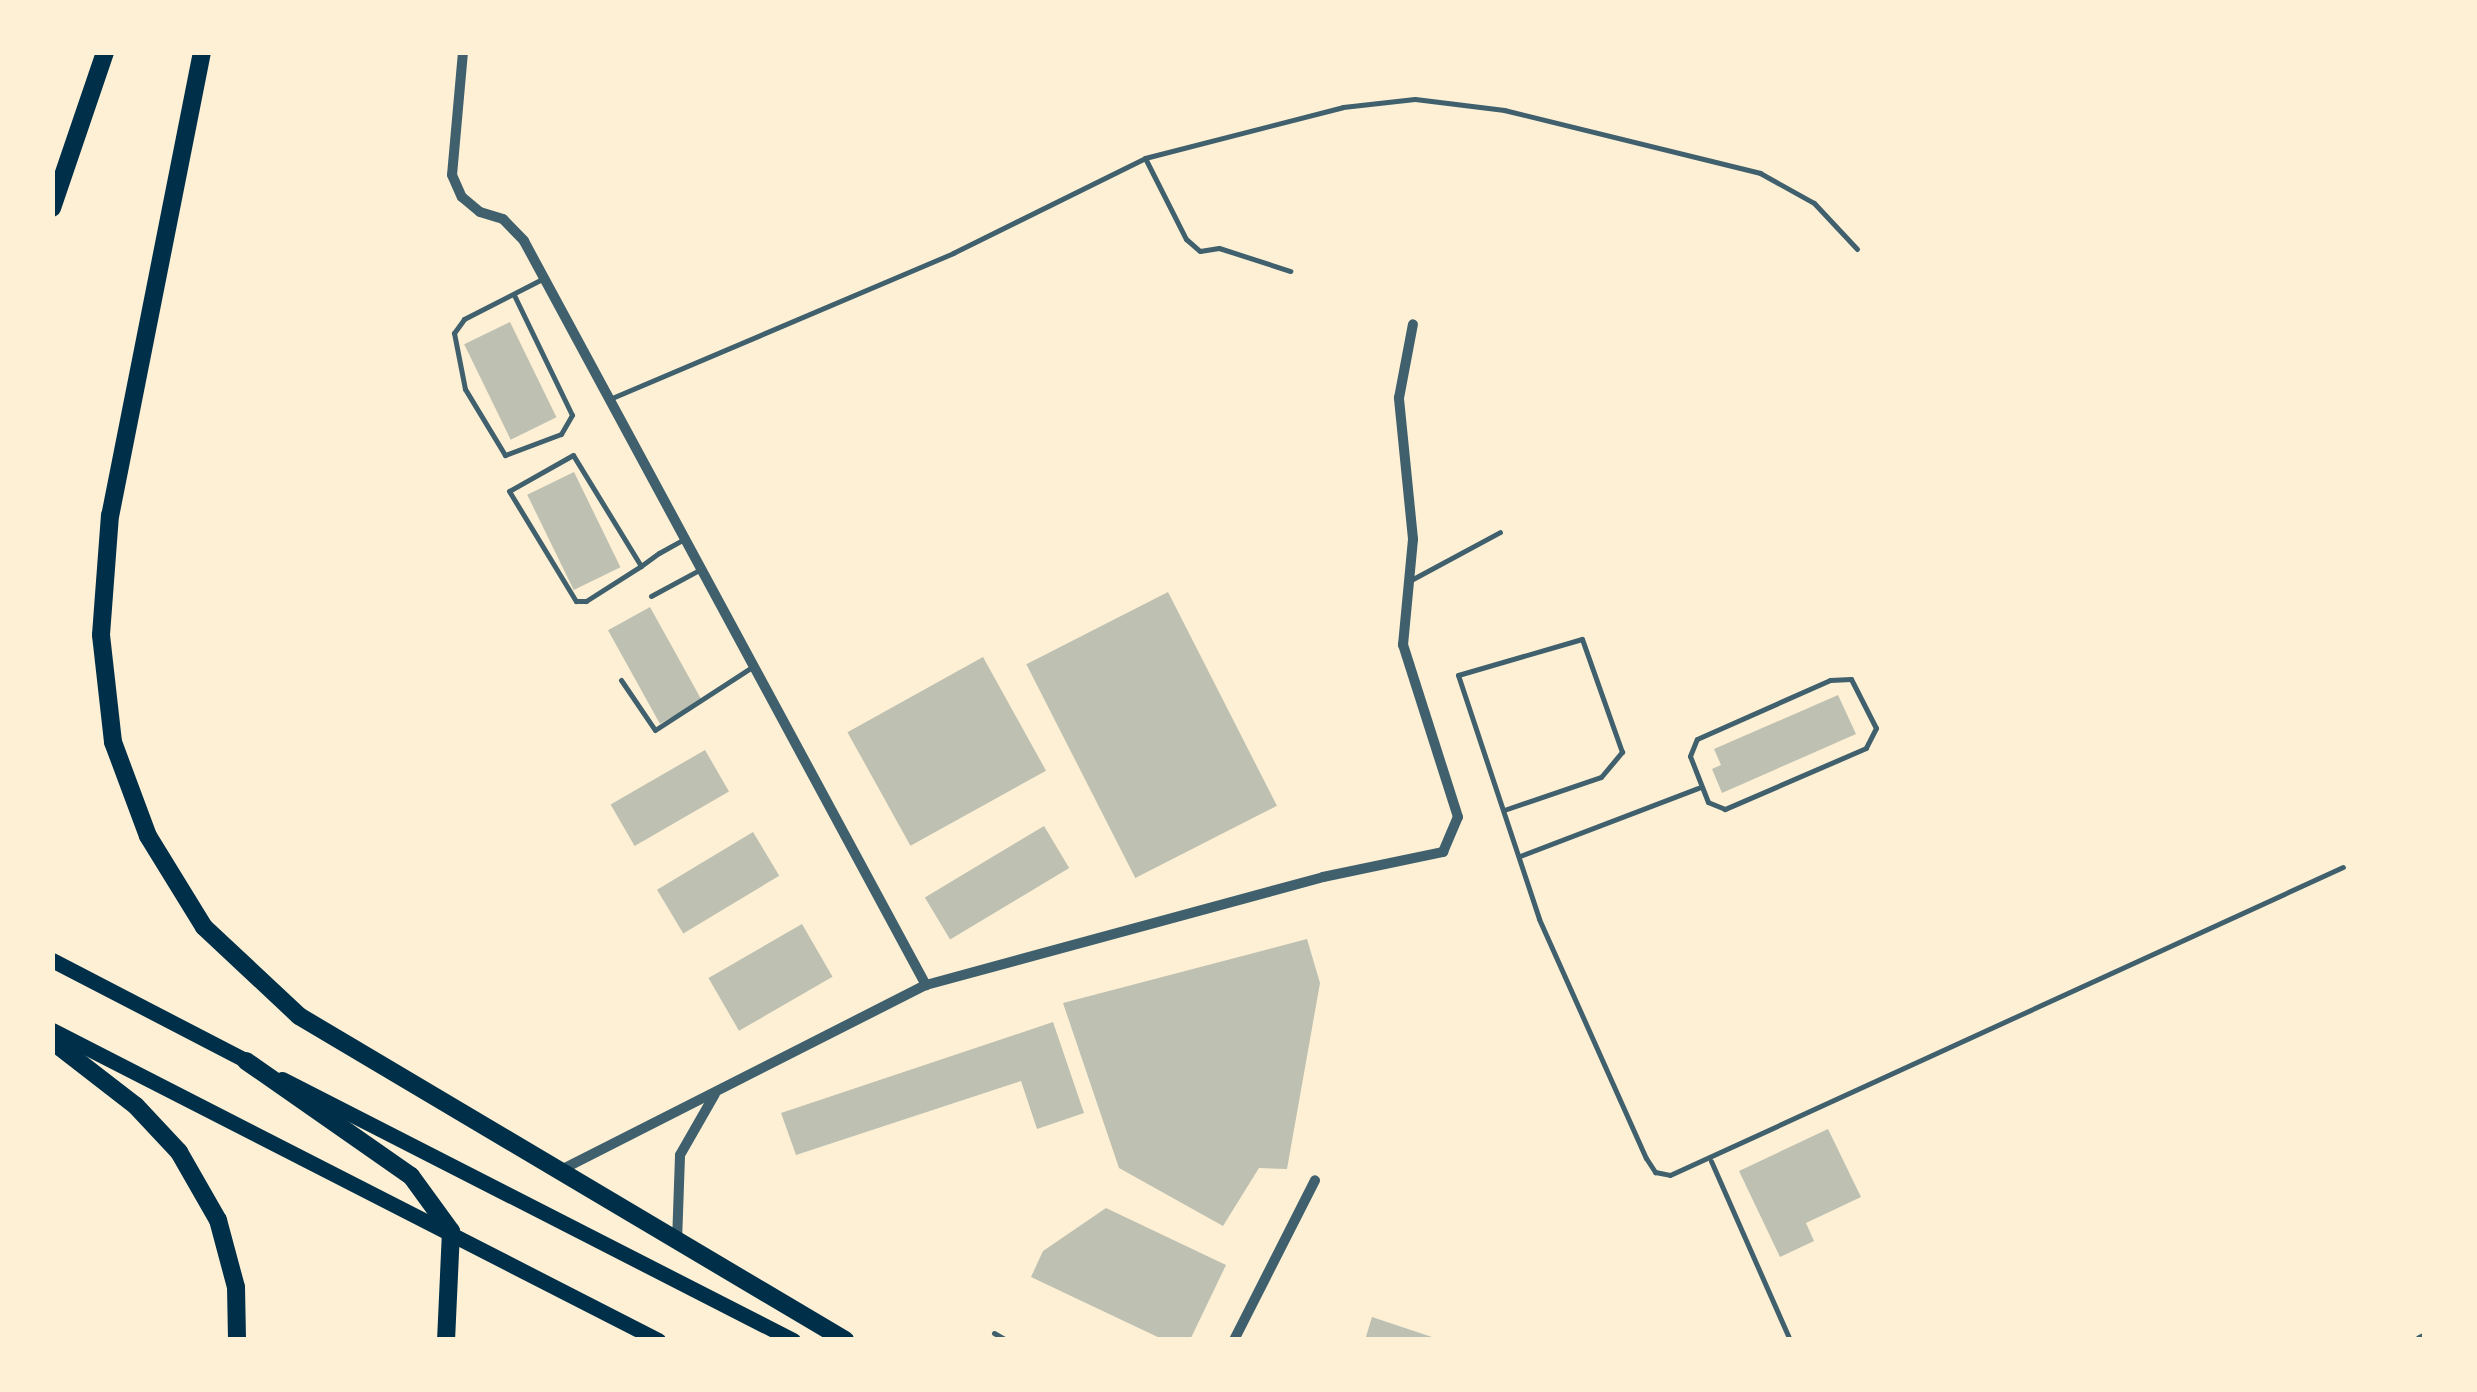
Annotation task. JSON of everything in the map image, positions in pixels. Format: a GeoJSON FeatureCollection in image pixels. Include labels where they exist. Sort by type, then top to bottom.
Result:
{"type":"FeatureCollection","features":[{"type":"Feature","properties":{"kind":"highway"},"geometry":{"type":"LineString","coordinates":[[52,208],[106,52]]}},
{"type":"Feature","properties":{"kind":"highway"},"geometry":{"type":"LineString","coordinates":[[202,52],[110,516],[101,635],[113,742],[148,836],[204,927],[299,1016],[845,1340]]}},
{"type":"Feature","properties":{"kind":"highway"},"geometry":{"type":"LineString","coordinates":[[52,960],[793,1340]]}},
{"type":"Feature","properties":{"kind":"highway"},"geometry":{"type":"LineString","coordinates":[[52,1030],[658,1340]]}},
{"type":"Feature","properties":{"kind":"highway"},"geometry":{"type":"LineString","coordinates":[[52,1041],[136,1106],[179,1152],[218,1220],[236,1287],[237,1340]]}},
{"type":"Feature","properties":{"kind":"highway"},"geometry":{"type":"LineString","coordinates":[[246,1061],[410,1176],[450,1231],[446,1340]]}},
{"type":"Feature","properties":{"kind":"street"},"geometry":{"type":"LineString","coordinates":[[463,52],[452,175],[480,212],[503,219],[544,278],[926,984]]}},
{"type":"Feature","properties":{"kind":"street"},"geometry":{"type":"LineString","coordinates":[[559,1170],[926,984],[1323,878],[1442,852],[1458,818],[1403,646],[1411,580],[1399,398],[1413,324]]}},
{"type":"Feature","properties":{"kind":"street"},"geometry":{"type":"LineString","coordinates":[[677,1243],[680,1155],[716,1093]]}},
{"type":"Feature","properties":{"kind":"street"},"geometry":{"type":"LineString","coordinates":[[1234,1340],[1315,1180]]}},
{"type":"Feature","properties":{"kind":"lane"},"geometry":{"type":"LineString","coordinates":[[610,400],[953,254],[1145,158],[1324,112],[1415,98],[1504,110],[1760,173],[1814,203],[1858,249]]}},
{"type":"Feature","properties":{"kind":"lane"},"geometry":{"type":"LineString","coordinates":[[1145,158],[1186,239],[1200,251],[1219,248],[1290,271]]}},
{"type":"Feature","properties":{"kind":"lane"},"geometry":{"type":"LineString","coordinates":[[514,295],[572,416],[561,434],[505,455],[465,389],[453,349],[464,320],[544,278]]}},
{"type":"Feature","properties":{"kind":"lane"},"geometry":{"type":"LineString","coordinates":[[641,566],[573,456],[509,490],[576,602],[586,602],[684,538]]}},
{"type":"Feature","properties":{"kind":"lane"},"geometry":{"type":"LineString","coordinates":[[1411,580],[1500,532]]}},
{"type":"Feature","properties":{"kind":"lane"},"geometry":{"type":"LineString","coordinates":[[651,596],[702,569]]}},
{"type":"Feature","properties":{"kind":"lane"},"geometry":{"type":"LineString","coordinates":[[1504,810],[1601,777],[1622,752],[1582,639],[1458,676],[1539,918],[1646,1158],[1655,1172],[1670,1174],[1712,1161],[2343,867]]}},
{"type":"Feature","properties":{"kind":"lane"},"geometry":{"type":"LineString","coordinates":[[622,680],[648,724],[664,729],[755,665]]}},
{"type":"Feature","properties":{"kind":"lane"},"geometry":{"type":"LineString","coordinates":[[1851,679],[1876,728],[1866,748],[1725,809],[1698,788],[1690,756],[1697,739],[1830,680],[1851,679]]}},
{"type":"Feature","properties":{"kind":"lane"},"geometry":{"type":"LineString","coordinates":[[1520,856],[1698,788]]}},
{"type":"Feature","properties":{"kind":"lane"},"geometry":{"type":"LineString","coordinates":[[1712,1161],[1790,1340]]}},
{"type":"Feature","properties":{"kind":"lane"},"geometry":{"type":"LineString","coordinates":[[994,1333],[1006,1340]]}},
{"type":"Feature","properties":{"kind":"building"},"geometry":{"type":"Polygon","coordinates":[[[510,322],[556,417],[511,440],[464,344],[510,322]]]}},
{"type":"Feature","properties":{"kind":"building"},"geometry":{"type":"Polygon","coordinates":[[[574,472],[620,567],[574,590],[527,495],[574,472]]]}},
{"type":"Feature","properties":{"kind":"building"},"geometry":{"type":"Polygon","coordinates":[[[1168,592],[1277,806],[1135,878],[1026,664],[1168,592]]]}},
{"type":"Feature","properties":{"kind":"building"},"geometry":{"type":"Polygon","coordinates":[[[650,607],[702,701],[660,724],[608,630],[650,607]]]}},
{"type":"Feature","properties":{"kind":"building"},"geometry":{"type":"Polygon","coordinates":[[[983,657],[1046,771],[910,846],[847,732],[983,657]]]}},
{"type":"Feature","properties":{"kind":"building"},"geometry":{"type":"Polygon","coordinates":[[[1838,695],[1856,734],[1722,793],[1712,769],[1721,765],[1714,749],[1838,695]]]}},
{"type":"Feature","properties":{"kind":"building"},"geometry":{"type":"Polygon","coordinates":[[[705,750],[729,792],[635,846],[611,804],[705,750]]]}},
{"type":"Feature","properties":{"kind":"building"},"geometry":{"type":"Polygon","coordinates":[[[1044,826],[1069,868],[950,940],[925,898],[1044,826]]]}},
{"type":"Feature","properties":{"kind":"building"},"geometry":{"type":"Polygon","coordinates":[[[753,832],[779,876],[683,933],[657,890],[753,832]]]}},
{"type":"Feature","properties":{"kind":"building"},"geometry":{"type":"Polygon","coordinates":[[[802,924],[832,977],[739,1031],[708,978],[802,924]]]}},
{"type":"Feature","properties":{"kind":"building"},"geometry":{"type":"Polygon","coordinates":[[[1307,939],[1320,983],[1287,1169],[1259,1168],[1223,1226],[1119,1168],[1063,1003],[1307,939]]]}},
{"type":"Feature","properties":{"kind":"building"},"geometry":{"type":"Polygon","coordinates":[[[1053,1022],[1084,1113],[1037,1129],[1021,1081],[796,1155],[781,1113],[1053,1022]]]}},
{"type":"Feature","properties":{"kind":"building"},"geometry":{"type":"Polygon","coordinates":[[[1828,1129],[1861,1197],[1806,1223],[1814,1241],[1780,1257],[1739,1171],[1828,1129]]]}},
{"type":"Feature","properties":{"kind":"building"},"geometry":{"type":"Polygon","coordinates":[[[1106,1208],[1226,1265],[1190,1340],[1164,1340],[1031,1277],[1043,1251],[1106,1208]]]}},
{"type":"Feature","properties":{"kind":"building"},"geometry":{"type":"Polygon","coordinates":[[[1372,1317],[1438,1339],[1438,1340],[1365,1340],[1372,1317]]]}}]}
